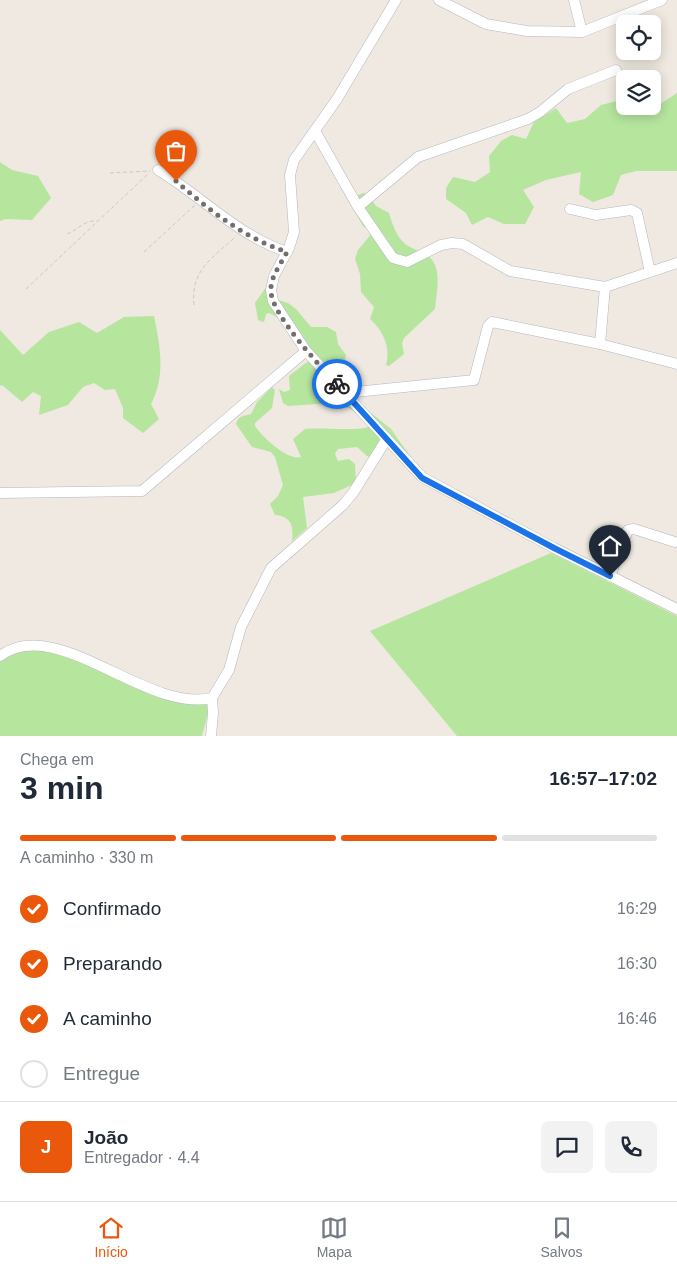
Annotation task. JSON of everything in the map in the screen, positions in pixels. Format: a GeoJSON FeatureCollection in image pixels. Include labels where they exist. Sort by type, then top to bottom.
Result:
{"type":"FeatureCollection","features":[{"type":"Feature","properties":{"kind":"street"},"geometry":{"type":"LineString","coordinates":[[396,0],[337,99],[294,160],[290,175],[294,232],[287,252],[274,276],[270,290],[273,300],[306,351],[422,478],[554,548],[677,609]]}},
{"type":"Feature","properties":{"kind":"street"},"geometry":{"type":"LineString","coordinates":[[440,0],[486,24],[527,31],[582,32],[662,0]]}},
{"type":"Feature","properties":{"kind":"street"},"geometry":{"type":"LineString","coordinates":[[574,0],[582,32]]}},
{"type":"Feature","properties":{"kind":"street"},"geometry":{"type":"LineString","coordinates":[[358,207],[414,160],[528,118],[540,112],[568,89],[616,70]]}},
{"type":"Feature","properties":{"kind":"street"},"geometry":{"type":"LineString","coordinates":[[315,131],[358,207],[393,258],[400,261],[407,262],[441,245],[463,244],[510,271],[605,287],[677,263]]}},
{"type":"Feature","properties":{"kind":"street"},"geometry":{"type":"LineString","coordinates":[[158,170],[176,181],[199,201],[242,231],[263,244],[287,252]]}},
{"type":"Feature","properties":{"kind":"street"},"geometry":{"type":"LineString","coordinates":[[570,209],[596,215],[630,210],[637,213],[650,272]]}},
{"type":"Feature","properties":{"kind":"street"},"geometry":{"type":"LineString","coordinates":[[600,344],[605,287]]}},
{"type":"Feature","properties":{"kind":"street"},"geometry":{"type":"LineString","coordinates":[[345,393],[474,380],[488,326],[492,322],[600,344],[677,364]]}},
{"type":"Feature","properties":{"kind":"street"},"geometry":{"type":"LineString","coordinates":[[0,493],[142,491],[306,351]]}},
{"type":"Feature","properties":{"kind":"street"},"geometry":{"type":"LineString","coordinates":[[211,736],[212,698],[229,670],[240,627],[265,576],[275,564],[335,513],[353,493],[386,440]]}},
{"type":"Feature","properties":{"kind":"street"},"geometry":{"type":"LineString","coordinates":[[610,576],[628,530],[634,529],[675,542]]}},
{"type":"Feature","properties":{"kind":"street"},"geometry":{"type":"LineString","coordinates":[[0,656],[20,647],[48,648],[82,657],[166,696],[186,699],[212,698]]}},
{"type":"Feature","properties":{"kind":"path"},"geometry":{"type":"LineString","coordinates":[[26,289],[151,171],[110,173]]}},
{"type":"Feature","properties":{"kind":"path"},"geometry":{"type":"LineString","coordinates":[[144,252],[199,201]]}},
{"type":"Feature","properties":{"kind":"path"},"geometry":{"type":"LineString","coordinates":[[67,234],[74,232],[83,224],[98,221]]}},
{"type":"Feature","properties":{"kind":"path"},"geometry":{"type":"LineString","coordinates":[[194,305],[192,292],[194,280],[202,268],[242,231]]}},
{"type":"Feature","properties":{"kind":"green space"},"geometry":{"type":"Polygon","coordinates":[[[677,93],[677,171],[636,171],[621,175],[613,195],[593,202],[579,194],[581,172],[546,180],[523,190],[534,207],[525,224],[504,224],[488,217],[472,225],[466,213],[446,199],[446,188],[453,177],[475,182],[490,172],[489,156],[501,141],[512,135],[526,139],[534,122],[556,108],[567,123],[585,119],[601,105],[616,101],[616,115],[661,115],[661,103],[677,93]]]}},
{"type":"Feature","properties":{"kind":"green space"},"geometry":{"type":"Polygon","coordinates":[[[0,162],[12,170],[38,176],[51,198],[32,220],[6,219],[0,221],[0,162]]]}},
{"type":"Feature","properties":{"kind":"green space"},"geometry":{"type":"Polygon","coordinates":[[[341,188],[354,197],[363,193],[367,194],[376,206],[389,213],[402,241],[428,256],[436,268],[438,286],[435,309],[404,338],[402,343],[404,354],[389,366],[386,365],[387,346],[385,340],[379,328],[370,319],[374,307],[361,292],[360,274],[355,259],[358,250],[373,232],[363,226],[341,188]]]}},
{"type":"Feature","properties":{"kind":"green space"},"geometry":{"type":"Polygon","coordinates":[[[267,286],[278,300],[288,303],[296,309],[311,327],[327,327],[336,332],[338,344],[346,355],[343,369],[346,393],[391,429],[410,456],[405,456],[382,445],[373,458],[367,456],[357,447],[338,449],[335,454],[338,461],[349,459],[355,464],[356,483],[334,493],[303,497],[307,528],[292,541],[292,526],[285,517],[275,515],[270,504],[278,496],[283,485],[275,457],[271,452],[252,447],[236,424],[238,419],[251,414],[257,402],[272,387],[275,390],[272,408],[255,423],[255,426],[276,447],[296,457],[301,457],[293,439],[305,429],[358,429],[370,426],[369,423],[349,408],[317,404],[288,406],[283,403],[279,389],[284,392],[290,390],[289,376],[311,359],[286,322],[269,313],[266,314],[264,322],[258,320],[255,303],[267,286]]]}},
{"type":"Feature","properties":{"kind":"green space"},"geometry":{"type":"Polygon","coordinates":[[[154,316],[160,349],[160,371],[156,393],[151,404],[159,419],[143,433],[123,418],[123,408],[115,389],[105,390],[94,383],[83,387],[68,405],[39,415],[41,396],[33,392],[22,402],[2,385],[0,386],[0,330],[23,355],[49,332],[79,322],[97,333],[124,317],[154,316]]]}},
{"type":"Feature","properties":{"kind":"green space"},"geometry":{"type":"Polygon","coordinates":[[[551,553],[677,616],[677,736],[457,736],[370,631],[551,553]]]}},
{"type":"Feature","properties":{"kind":"green space"},"geometry":{"type":"Polygon","coordinates":[[[48,648],[153,691],[212,698],[202,736],[0,736],[0,656],[5,652],[48,648]]]}},
{"type":"Feature","properties":{"kind":"way so far"},"geometry":{"type":"LineString","coordinates":[[176,181],[221,218],[263,244],[287,252],[274,276],[270,290],[273,300],[306,351],[337,384]]}},
{"type":"Feature","properties":{"kind":"route"},"geometry":{"type":"LineString","coordinates":[[337,384],[422,478],[610,576]]}}]}
